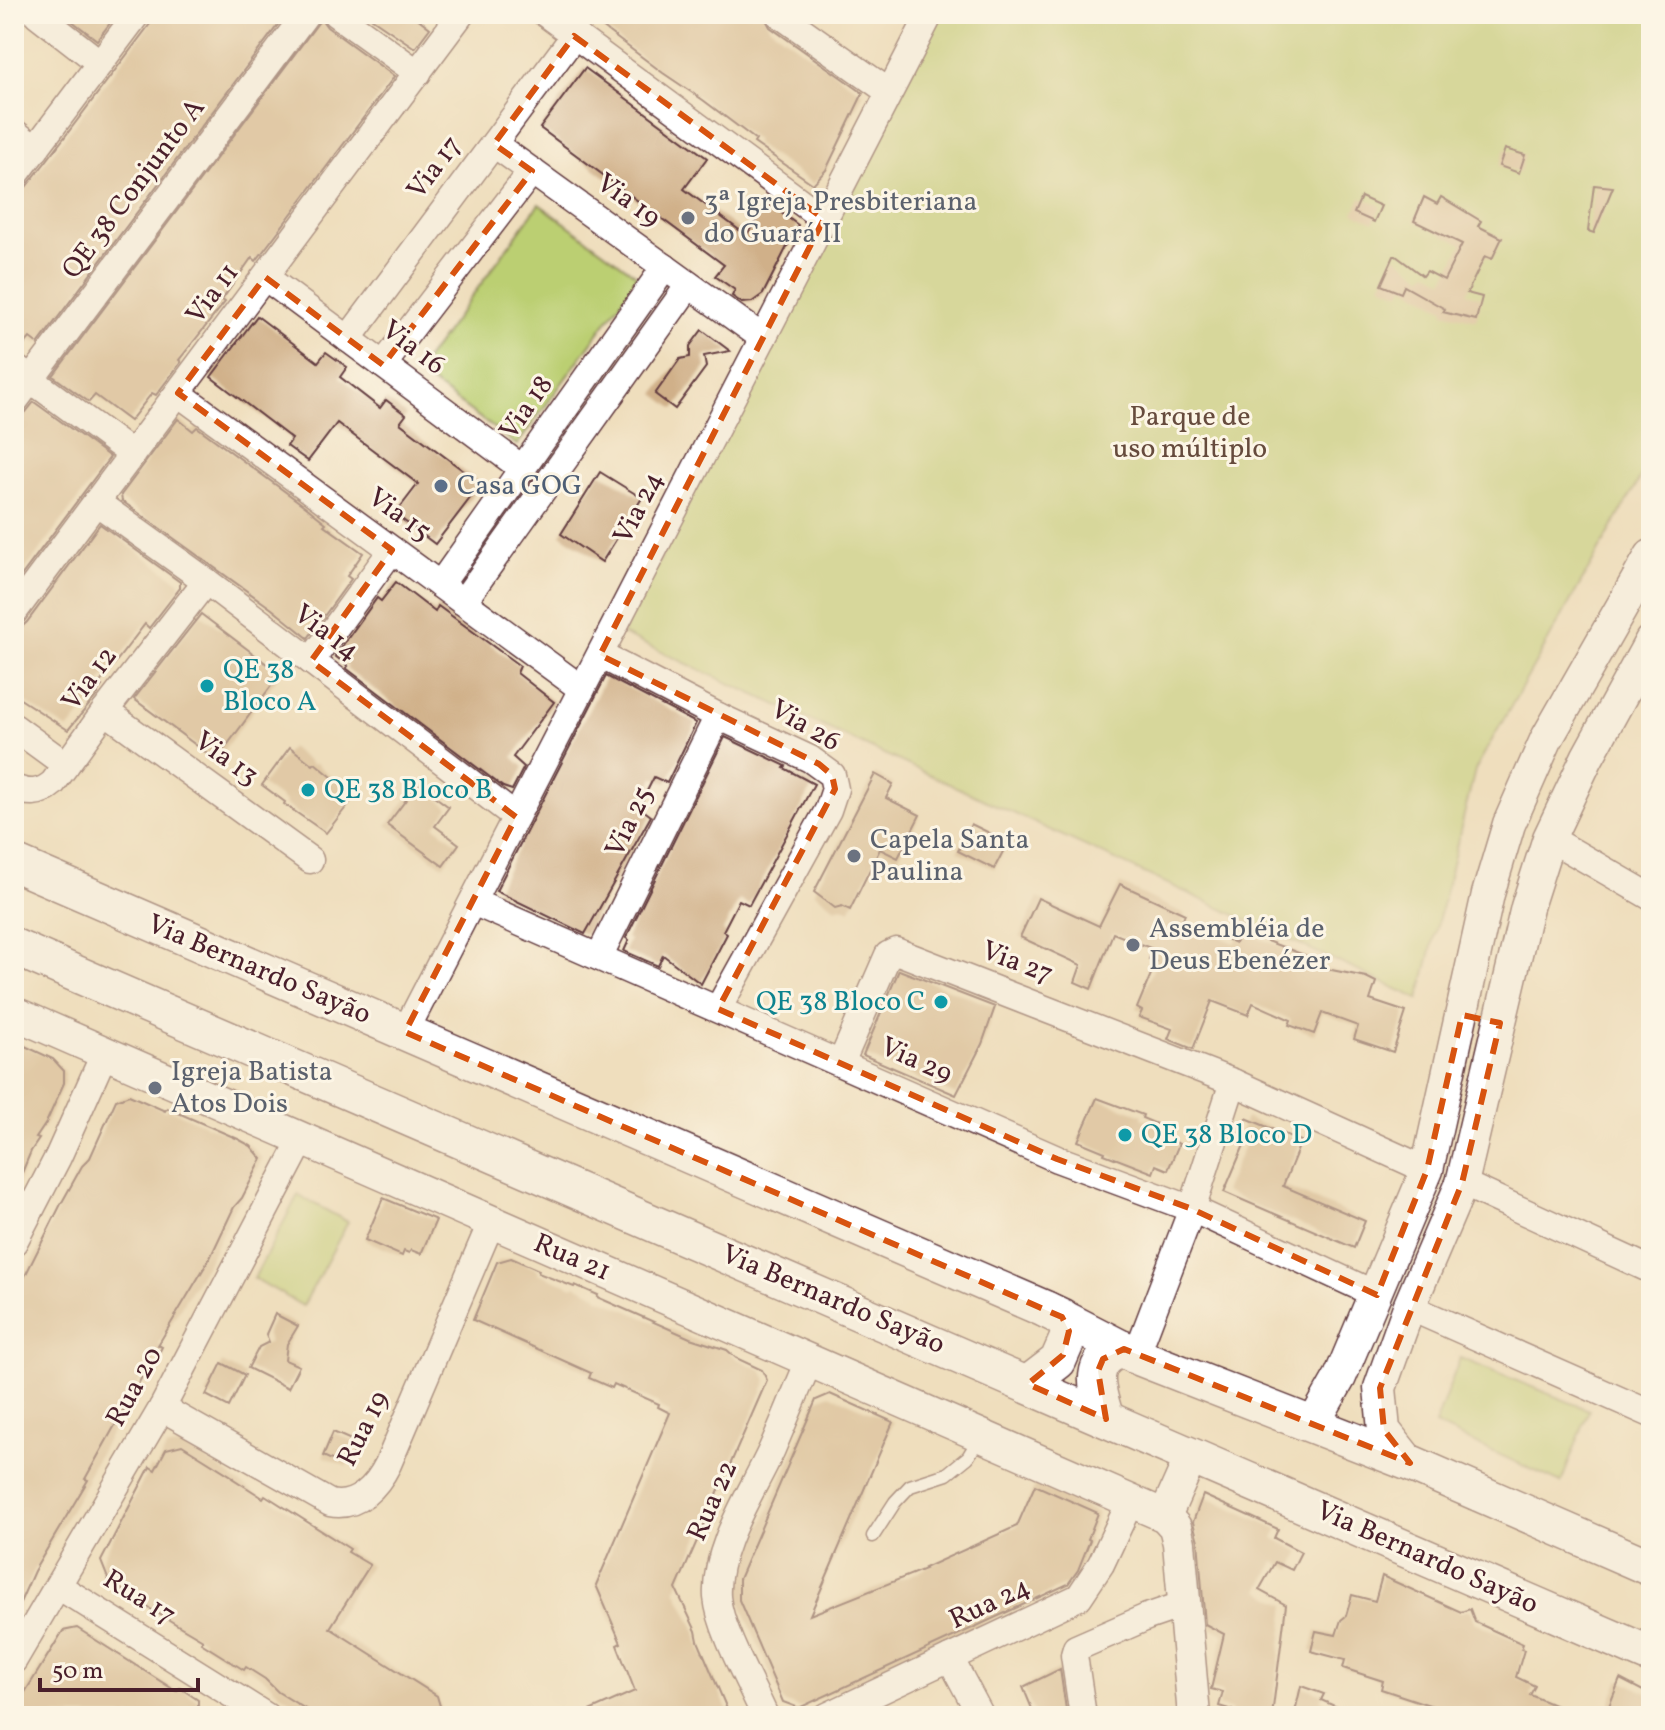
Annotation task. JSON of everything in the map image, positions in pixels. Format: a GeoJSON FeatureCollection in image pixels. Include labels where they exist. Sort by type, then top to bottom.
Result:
{"type":"FeatureCollection","features":[{"type":"Feature","properties":{"kind":"main road","name":"Via Bernardo Sayão"},"geometry":{"type":"LineString","coordinates":[[14,863],[1045,1309],[1130,1352],[1410,1463],[1651,1568]]}},
{"type":"Feature","properties":{"kind":"main road","name":"Via Bernardo Sayão"},"geometry":{"type":"LineString","coordinates":[[14,947],[1651,1655]]}},
{"type":"Feature","properties":{"kind":"main road"},"geometry":{"type":"LineString","coordinates":[[1028,1384],[1058,1361],[1068,1338],[1069,1331],[1062,1317],[1045,1309]]}},
{"type":"Feature","properties":{"kind":"main road"},"geometry":{"type":"LineString","coordinates":[[1106,1419],[1095,1385],[1098,1371],[1103,1359],[1113,1352],[1130,1352]]}},
{"type":"Feature","properties":{"kind":"street"},"geometry":{"type":"LineString","coordinates":[[37,14],[100,63]]}},
{"type":"Feature","properties":{"kind":"street"},"geometry":{"type":"LineString","coordinates":[[14,177],[137,14]]}},
{"type":"Feature","properties":{"kind":"street","name":"QE 38 Conjunto A"},"geometry":{"type":"LineString","coordinates":[[14,402],[22,373],[306,14]]}},
{"type":"Feature","properties":{"kind":"street"},"geometry":{"type":"LineString","coordinates":[[336,14],[418,73]]}},
{"type":"Feature","properties":{"kind":"street","name":"Via 11"},"geometry":{"type":"LineString","coordinates":[[14,612],[461,14]]}},
{"type":"Feature","properties":{"kind":"street"},"geometry":{"type":"LineString","coordinates":[[546,14],[824,219]]}},
{"type":"Feature","properties":{"kind":"street"},"geometry":{"type":"LineString","coordinates":[[779,14],[889,92]]}},
{"type":"Feature","properties":{"kind":"street","name":"Via 24"},"geometry":{"type":"LineString","coordinates":[[405,1032],[930,14]]}},
{"type":"Feature","properties":{"kind":"street","name":"Via 17"},"geometry":{"type":"LineString","coordinates":[[348,339],[574,36]]}},
{"type":"Feature","properties":{"kind":"street"},"geometry":{"type":"LineString","coordinates":[[14,132],[36,149]]}},
{"type":"Feature","properties":{"kind":"street","name":"Via 19"},"geometry":{"type":"LineString","coordinates":[[494,144],[763,338]]}},
{"type":"Feature","properties":{"kind":"street"},"geometry":{"type":"LineString","coordinates":[[383,365],[532,171]]}},
{"type":"Feature","properties":{"kind":"street","name":"Via 18"},"geometry":{"type":"LineString","coordinates":[[440,585],[665,267]]}},
{"type":"Feature","properties":{"kind":"street","name":"Via 16"},"geometry":{"type":"LineString","coordinates":[[265,277],[523,469]]}},
{"type":"Feature","properties":{"kind":"street"},"geometry":{"type":"LineString","coordinates":[[463,602],[689,285]]}},
{"type":"Feature","properties":{"kind":"street"},"geometry":{"type":"LineString","coordinates":[[22,373],[132,454]]}},
{"type":"Feature","properties":{"kind":"street","name":"Via 15"},"geometry":{"type":"LineString","coordinates":[[178,393],[582,689]]}},
{"type":"Feature","properties":{"kind":"street","name":"Via 14"},"geometry":{"type":"LineString","coordinates":[[96,502],[206,581],[516,817]]}},
{"type":"Feature","properties":{"kind":"street"},"geometry":{"type":"LineString","coordinates":[[311,661],[392,550]]}},
{"type":"Feature","properties":{"kind":"street"},"geometry":{"type":"LineString","coordinates":[[1312,1426],[1340,1377],[1377,1295],[1427,1170],[1488,894],[1509,824],[1546,740],[1651,556]]}},
{"type":"Feature","properties":{"kind":"street","name":"Via 12"},"geometry":{"type":"LineString","coordinates":[[14,788],[27,792],[46,790],[206,581]]}},
{"type":"Feature","properties":{"kind":"street"},"geometry":{"type":"LineString","coordinates":[[1410,1463],[1384,1430],[1380,1388],[1409,1307],[1462,1183],[1527,907],[1549,838],[1587,758],[1642,677],[1651,641]]}},
{"type":"Feature","properties":{"kind":"street","name":"Via 26"},"geometry":{"type":"LineString","coordinates":[[600,655],[826,769],[832,775],[835,789],[828,810],[718,1009]]}},
{"type":"Feature","properties":{"kind":"street","name":"Via 13"},"geometry":{"type":"LineString","coordinates":[[105,711],[310,860]]}},
{"type":"Feature","properties":{"kind":"street","name":"Via 25"},"geometry":{"type":"LineString","coordinates":[[599,957],[718,716]]}},
{"type":"Feature","properties":{"kind":"street"},"geometry":{"type":"LineString","coordinates":[[14,727],[66,765]]}},
{"type":"Feature","properties":{"kind":"street"},"geometry":{"type":"LineString","coordinates":[[1549,838],[1651,897]]}},
{"type":"Feature","properties":{"kind":"street","name":"Via 29"},"geometry":{"type":"LineString","coordinates":[[473,902],[1057,1159],[1192,1209]]}},
{"type":"Feature","properties":{"kind":"street","name":"Via 27"},"geometry":{"type":"LineString","coordinates":[[841,1063],[888,955],[896,951],[1233,1082],[1427,1170]]}},
{"type":"Feature","properties":{"kind":"street"},"geometry":{"type":"LineString","coordinates":[[1469,982],[1487,990],[1507,988]]}},
{"type":"Feature","properties":{"kind":"street","name":"Rua 21"},"geometry":{"type":"LineString","coordinates":[[14,1013],[1165,1516]]}},
{"type":"Feature","properties":{"kind":"street"},"geometry":{"type":"LineString","coordinates":[[1462,1015],[1500,1023]]}},
{"type":"Feature","properties":{"kind":"street"},"geometry":{"type":"LineString","coordinates":[[14,1242],[58,1157],[105,1052]]}},
{"type":"Feature","properties":{"kind":"street"},"geometry":{"type":"LineString","coordinates":[[1130,1352],[1192,1209],[1233,1082]]}},
{"type":"Feature","properties":{"kind":"street","name":"Rua 20"},"geometry":{"type":"LineString","coordinates":[[14,1660],[162,1408],[302,1140]]}},
{"type":"Feature","properties":{"kind":"street"},"geometry":{"type":"LineString","coordinates":[[1462,1183],[1651,1270]]}},
{"type":"Feature","properties":{"kind":"street"},"geometry":{"type":"LineString","coordinates":[[1192,1209],[1377,1295]]}},
{"type":"Feature","properties":{"kind":"street","name":"Rua 19"},"geometry":{"type":"LineString","coordinates":[[162,1408],[330,1503],[341,1505],[362,1496],[381,1478],[388,1464],[491,1223]]}},
{"type":"Feature","properties":{"kind":"street"},"geometry":{"type":"LineString","coordinates":[[1409,1307],[1651,1414]]}},
{"type":"Feature","properties":{"kind":"street","name":"Rua 22"},"geometry":{"type":"LineString","coordinates":[[765,1716],[724,1624],[717,1600],[717,1575],[722,1553],[810,1359]]}},
{"type":"Feature","properties":{"kind":"street"},"geometry":{"type":"LineString","coordinates":[[1192,1455],[1165,1516],[1175,1527],[1179,1543],[1194,1716]]}},
{"type":"Feature","properties":{"kind":"street","name":"Rua 24"},"geometry":{"type":"LineString","coordinates":[[827,1716],[860,1709],[950,1658],[1079,1597],[1101,1564],[1131,1500]]}},
{"type":"Feature","properties":{"kind":"street","name":"Rua 17"},"geometry":{"type":"LineString","coordinates":[[58,1586],[266,1716]]}},
{"type":"Feature","properties":{"kind":"street"},"geometry":{"type":"LineString","coordinates":[[1083,1716],[1074,1655],[1076,1648],[1182,1605]]}},
{"type":"Feature","properties":{"kind":"street"},"geometry":{"type":"LineString","coordinates":[[950,1658],[981,1716]]}},
{"type":"Feature","properties":{"kind":"lane"},"geometry":{"type":"LineString","coordinates":[[873,1536],[895,1502],[910,1486],[947,1474],[968,1457],[981,1434]]}},
{"type":"Feature","properties":{"kind":"highlighted area"},"geometry":{"type":"Polygon","coordinates":[[[574,36],[824,219],[600,655],[819,764],[832,775],[835,789],[718,1009],[1057,1159],[1192,1209],[1377,1295],[1427,1170],[1462,1015],[1500,1023],[1462,1183],[1380,1388],[1384,1430],[1410,1463],[1124,1349],[1103,1359],[1098,1371],[1106,1419],[1028,1384],[1063,1355],[1069,1331],[1062,1317],[405,1032],[516,817],[311,661],[392,550],[178,393],[265,277],[383,365],[532,171],[494,144],[574,36]]]}},
{"type":"Feature","properties":{"kind":"green space","name":"Parque de uso múltiplo"},"geometry":{"type":"Polygon","coordinates":[[[940,14],[1651,14],[1651,459],[1475,770],[1419,999],[622,634],[940,14]]]}},
{"type":"Feature","properties":{"kind":"green space"},"geometry":{"type":"Polygon","coordinates":[[[539,204],[639,277],[517,445],[417,372],[539,204]]]}},
{"type":"Feature","properties":{"kind":"green space"},"geometry":{"type":"Polygon","coordinates":[[[298,1195],[348,1222],[303,1306],[254,1278],[298,1195]]]}},
{"type":"Feature","properties":{"kind":"green space"},"geometry":{"type":"Polygon","coordinates":[[[1460,1358],[1589,1410],[1561,1483],[1435,1425],[1460,1358]]]}},
{"type":"Feature","properties":{"kind":"building"},"geometry":{"type":"Polygon","coordinates":[[[63,14],[117,14],[97,40],[63,14]]]}},
{"type":"Feature","properties":{"kind":"building"},"geometry":{"type":"Polygon","coordinates":[[[153,14],[286,14],[38,344],[30,338],[25,344],[14,336],[14,193],[26,187],[48,159],[150,24],[153,14]]]}},
{"type":"Feature","properties":{"kind":"building"},"geometry":{"type":"Polygon","coordinates":[[[365,14],[412,14],[430,28],[415,48],[365,14]]]}},
{"type":"Feature","properties":{"kind":"building"},"geometry":{"type":"Polygon","coordinates":[[[585,14],[763,14],[770,27],[863,93],[826,170],[813,184],[585,14]]]}},
{"type":"Feature","properties":{"kind":"building"},"geometry":{"type":"Polygon","coordinates":[[[321,19],[393,78],[256,261],[252,257],[222,300],[225,302],[156,395],[152,393],[130,421],[95,395],[89,402],[53,376],[321,19]]]}},
{"type":"Feature","properties":{"kind":"building"},"geometry":{"type":"Polygon","coordinates":[[[585,68],[707,158],[684,189],[746,235],[769,204],[798,225],[763,294],[752,302],[742,303],[732,296],[735,290],[715,276],[724,265],[540,128],[585,68]]]}},
{"type":"Feature","properties":{"kind":"building"},"geometry":{"type":"Polygon","coordinates":[[[1505,149],[1525,155],[1519,173],[1499,166],[1505,149]]]}},
{"type":"Feature","properties":{"kind":"building"},"geometry":{"type":"Polygon","coordinates":[[[1594,185],[1613,187],[1594,233],[1588,231],[1594,185]]]}},
{"type":"Feature","properties":{"kind":"building"},"geometry":{"type":"Polygon","coordinates":[[[1361,197],[1381,206],[1374,222],[1354,213],[1361,197]]]}},
{"type":"Feature","properties":{"kind":"building"},"geometry":{"type":"Polygon","coordinates":[[[1424,197],[1437,204],[1441,197],[1481,221],[1478,226],[1502,238],[1492,259],[1485,256],[1467,293],[1482,297],[1476,320],[1443,312],[1445,309],[1404,286],[1401,293],[1381,285],[1394,256],[1423,276],[1427,271],[1444,280],[1462,244],[1414,221],[1424,197]]]}},
{"type":"Feature","properties":{"kind":"building"},"geometry":{"type":"Polygon","coordinates":[[[257,316],[318,362],[326,352],[347,367],[340,377],[380,408],[386,400],[406,415],[400,423],[481,484],[435,544],[395,514],[418,484],[337,423],[308,461],[287,446],[292,439],[211,377],[257,316]]]}},
{"type":"Feature","properties":{"kind":"building"},"geometry":{"type":"Polygon","coordinates":[[[702,330],[730,351],[704,356],[706,367],[675,409],[655,394],[680,359],[690,357],[690,346],[702,330]]]}},
{"type":"Feature","properties":{"kind":"building"},"geometry":{"type":"Polygon","coordinates":[[[34,402],[110,457],[21,576],[14,571],[14,418],[26,412],[34,402]]]}},
{"type":"Feature","properties":{"kind":"building"},"geometry":{"type":"Polygon","coordinates":[[[178,419],[193,431],[197,427],[363,553],[347,576],[351,579],[308,638],[122,501],[121,495],[178,419]]]}},
{"type":"Feature","properties":{"kind":"building"},"geometry":{"type":"Polygon","coordinates":[[[600,472],[642,498],[602,562],[561,534],[600,472]]]}},
{"type":"Feature","properties":{"kind":"building"},"geometry":{"type":"Polygon","coordinates":[[[100,524],[180,582],[180,588],[149,628],[145,624],[99,684],[102,686],[98,694],[68,730],[14,695],[14,634],[27,622],[100,524]]]}},
{"type":"Feature","properties":{"kind":"building"},"geometry":{"type":"Polygon","coordinates":[[[396,582],[435,612],[438,606],[520,666],[517,673],[554,702],[513,757],[524,767],[512,790],[503,787],[346,668],[348,666],[335,656],[377,598],[381,601],[396,582]]]}},
{"type":"Feature","properties":{"kind":"building","name":"QE 38 Bloco A"},"geometry":{"type":"Polygon","coordinates":[[[201,614],[280,674],[216,760],[134,699],[201,614]]]}},
{"type":"Feature","properties":{"kind":"building"},"geometry":{"type":"Polygon","coordinates":[[[606,676],[696,723],[667,783],[654,777],[639,807],[651,816],[585,934],[496,891],[606,676]]]}},
{"type":"Feature","properties":{"kind":"building"},"geometry":{"type":"Polygon","coordinates":[[[725,737],[786,766],[784,768],[814,784],[749,905],[739,900],[723,931],[727,934],[701,984],[663,955],[658,966],[624,951],[629,940],[626,938],[725,737]]]}},
{"type":"Feature","properties":{"kind":"building","name":"QE 38 Bloco B"},"geometry":{"type":"Polygon","coordinates":[[[290,747],[355,796],[326,833],[262,785],[290,747]]]}},
{"type":"Feature","properties":{"kind":"building"},"geometry":{"type":"Polygon","coordinates":[[[875,774],[893,784],[886,798],[920,815],[898,858],[880,849],[850,910],[842,906],[835,908],[814,892],[875,774]]]}},
{"type":"Feature","properties":{"kind":"building"},"geometry":{"type":"Polygon","coordinates":[[[418,784],[449,807],[435,826],[459,844],[443,866],[387,825],[418,784]]]}},
{"type":"Feature","properties":{"kind":"building"},"geometry":{"type":"Polygon","coordinates":[[[971,824],[1008,842],[994,869],[958,851],[971,824]]]}},
{"type":"Feature","properties":{"kind":"building"},"geometry":{"type":"Polygon","coordinates":[[[1120,884],[1185,914],[1182,921],[1235,943],[1240,931],[1315,959],[1312,966],[1366,977],[1376,982],[1370,1000],[1406,1012],[1393,1052],[1354,1039],[1358,1026],[1322,1013],[1314,1034],[1289,1025],[1291,1020],[1253,1003],[1248,1015],[1212,1001],[1193,1049],[1168,1039],[1172,1029],[1139,1017],[1142,1011],[1137,1008],[1156,962],[1149,959],[1153,949],[1113,933],[1091,989],[1075,982],[1081,965],[1020,937],[1038,898],[1099,926],[1120,884]]]}},
{"type":"Feature","properties":{"kind":"building"},"geometry":{"type":"Polygon","coordinates":[[[899,970],[995,1007],[982,1044],[956,1095],[863,1055],[899,970]]]}},
{"type":"Feature","properties":{"kind":"building"},"geometry":{"type":"Polygon","coordinates":[[[14,1041],[53,1059],[64,1071],[64,1083],[36,1138],[39,1139],[14,1192],[14,1041]]]}},
{"type":"Feature","properties":{"kind":"building"},"geometry":{"type":"Polygon","coordinates":[[[129,1095],[238,1139],[251,1146],[262,1159],[234,1207],[210,1258],[158,1345],[162,1347],[150,1370],[147,1368],[85,1479],[88,1480],[34,1571],[14,1616],[14,1298],[61,1204],[82,1166],[90,1158],[116,1100],[129,1095]]]}},
{"type":"Feature","properties":{"kind":"building","name":"QE 38 Bloco D"},"geometry":{"type":"Polygon","coordinates":[[[1097,1098],[1143,1115],[1142,1118],[1171,1130],[1168,1138],[1179,1144],[1168,1170],[1156,1165],[1153,1173],[1078,1141],[1097,1098]]]}},
{"type":"Feature","properties":{"kind":"building"},"geometry":{"type":"Polygon","coordinates":[[[1246,1118],[1301,1141],[1283,1186],[1365,1221],[1354,1248],[1224,1192],[1244,1145],[1236,1142],[1246,1118]]]}},
{"type":"Feature","properties":{"kind":"building"},"geometry":{"type":"Polygon","coordinates":[[[383,1198],[436,1220],[421,1254],[411,1250],[409,1253],[404,1251],[402,1256],[365,1240],[383,1198]]]}},
{"type":"Feature","properties":{"kind":"building"},"geometry":{"type":"Polygon","coordinates":[[[511,1258],[539,1270],[538,1273],[575,1285],[690,1338],[727,1350],[736,1358],[762,1370],[767,1380],[676,1589],[730,1716],[578,1716],[635,1691],[617,1645],[621,1643],[596,1585],[670,1413],[658,1407],[659,1404],[614,1384],[612,1388],[589,1378],[591,1373],[473,1320],[497,1262],[511,1258]]]}},
{"type":"Feature","properties":{"kind":"building"},"geometry":{"type":"Polygon","coordinates":[[[275,1314],[298,1326],[287,1344],[285,1360],[299,1366],[288,1388],[248,1368],[259,1347],[269,1342],[266,1334],[275,1314]]]}},
{"type":"Feature","properties":{"kind":"building"},"geometry":{"type":"Polygon","coordinates":[[[222,1363],[245,1375],[229,1407],[206,1395],[222,1363]]]}},
{"type":"Feature","properties":{"kind":"building"},"geometry":{"type":"Polygon","coordinates":[[[830,1394],[893,1422],[810,1615],[925,1569],[1017,1526],[1035,1485],[1098,1513],[1078,1570],[1068,1584],[799,1708],[783,1702],[739,1600],[739,1579],[816,1400],[830,1394]]]}},
{"type":"Feature","properties":{"kind":"building"},"geometry":{"type":"Polygon","coordinates":[[[333,1432],[358,1443],[347,1467],[323,1456],[333,1432]]]}},
{"type":"Feature","properties":{"kind":"building"},"geometry":{"type":"Polygon","coordinates":[[[182,1445],[263,1498],[265,1495],[350,1549],[348,1552],[370,1565],[330,1628],[437,1696],[443,1716],[317,1716],[278,1692],[265,1679],[246,1667],[244,1670],[201,1643],[203,1640],[109,1581],[101,1561],[150,1467],[155,1470],[166,1449],[182,1445]]]}},
{"type":"Feature","properties":{"kind":"building"},"geometry":{"type":"Polygon","coordinates":[[[1203,1495],[1278,1529],[1274,1538],[1301,1552],[1292,1570],[1275,1562],[1259,1590],[1286,1605],[1272,1716],[1230,1716],[1232,1710],[1219,1706],[1223,1692],[1211,1689],[1224,1634],[1205,1624],[1198,1541],[1193,1522],[1203,1495]]]}},
{"type":"Feature","properties":{"kind":"building"},"geometry":{"type":"Polygon","coordinates":[[[1382,1576],[1461,1612],[1470,1609],[1475,1622],[1523,1644],[1516,1677],[1535,1686],[1530,1695],[1580,1716],[1463,1716],[1381,1689],[1383,1681],[1343,1668],[1345,1660],[1311,1651],[1316,1631],[1336,1635],[1352,1595],[1375,1601],[1382,1576]]]}},
{"type":"Feature","properties":{"kind":"building"},"geometry":{"type":"Polygon","coordinates":[[[77,1628],[176,1691],[180,1688],[198,1700],[198,1716],[14,1716],[14,1710],[63,1631],[77,1628]]]}},
{"type":"Feature","properties":{"kind":"building"},"geometry":{"type":"Polygon","coordinates":[[[1060,1669],[1067,1716],[1035,1716],[1023,1687],[1060,1669]]]}},
{"type":"Feature","properties":{"kind":"building"},"geometry":{"type":"Polygon","coordinates":[[[1620,1679],[1651,1695],[1651,1716],[1605,1716],[1620,1679]]]}},
{"type":"Feature","properties":{"kind":"building"},"geometry":{"type":"Polygon","coordinates":[[[1301,1686],[1324,1694],[1321,1700],[1357,1716],[1294,1716],[1301,1686]]]}},
{"type":"Feature","properties":{"kind":"place","name":"3ª Igreja Presbiteriana do Guará II"},"geometry":{"type":"Point","coordinates":[688,218]}},
{"type":"Feature","properties":{"kind":"place","name":"Casa GOG"},"geometry":{"type":"Point","coordinates":[441,486]}},
{"type":"Feature","properties":{"kind":"place","name":"QE 38 Bloco A"},"geometry":{"type":"Point","coordinates":[207,686]}},
{"type":"Feature","properties":{"kind":"place","name":"QE 38 Bloco B"},"geometry":{"type":"Point","coordinates":[308,790]}},
{"type":"Feature","properties":{"kind":"place","name":"Capela Santa Paulina"},"geometry":{"type":"Point","coordinates":[854,856]}},
{"type":"Feature","properties":{"kind":"place","name":"Assembléia de Deus Ebenézer"},"geometry":{"type":"Point","coordinates":[1133,945]}},
{"type":"Feature","properties":{"kind":"place","name":"QE 38 Bloco C"},"geometry":{"type":"Point","coordinates":[941,1002]}},
{"type":"Feature","properties":{"kind":"place","name":"Igreja Batista Atos Dois"},"geometry":{"type":"Point","coordinates":[155,1088]}},
{"type":"Feature","properties":{"kind":"place","name":"QE 38 Bloco D"},"geometry":{"type":"Point","coordinates":[1125,1135]}}]}
